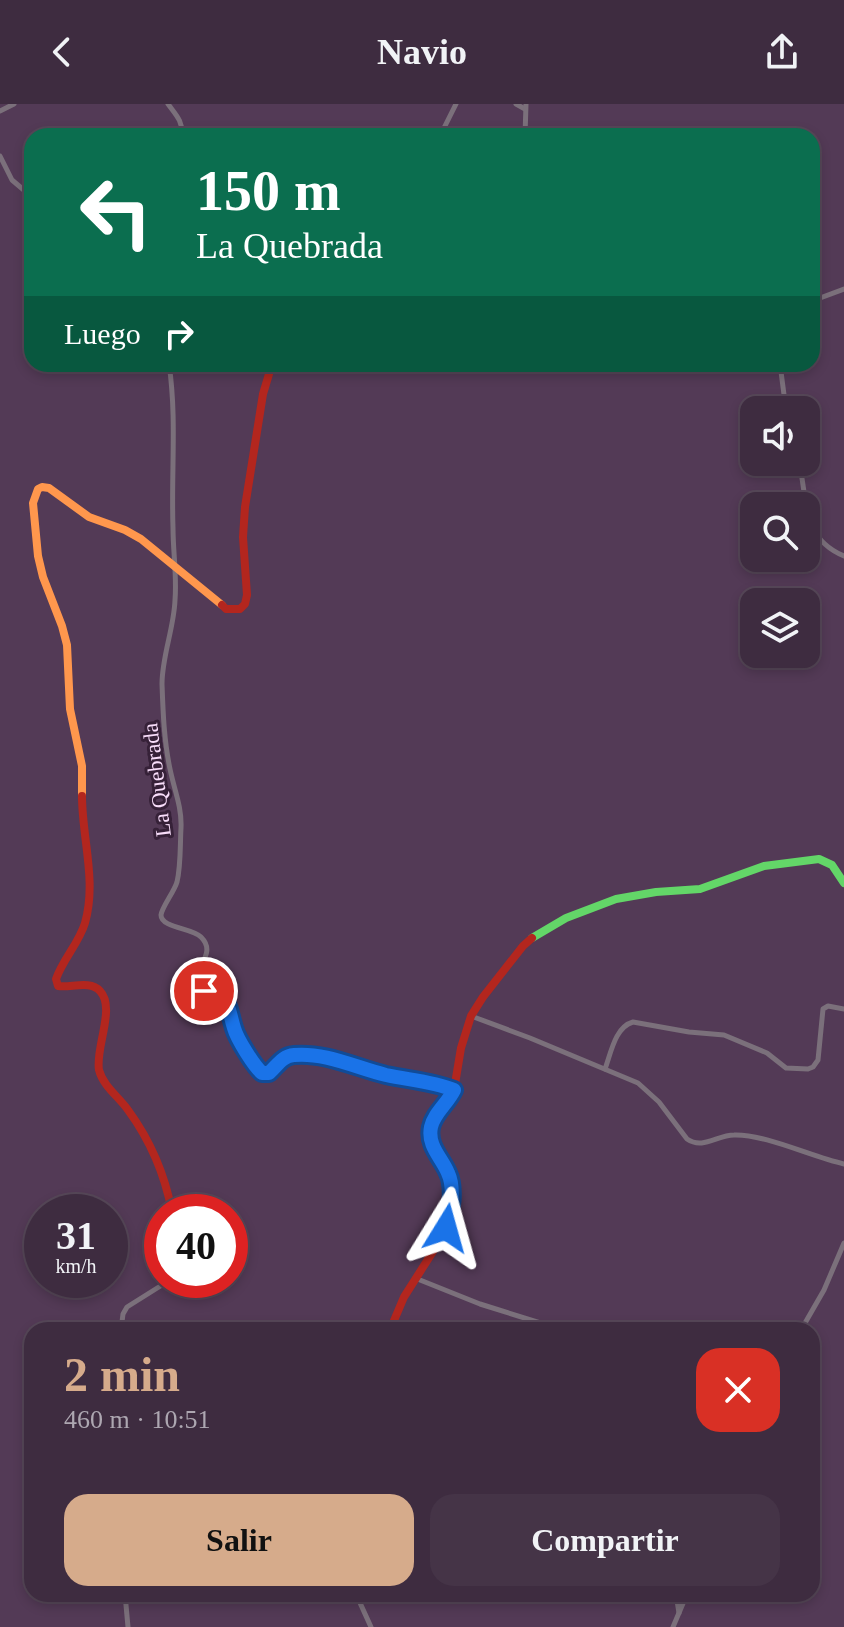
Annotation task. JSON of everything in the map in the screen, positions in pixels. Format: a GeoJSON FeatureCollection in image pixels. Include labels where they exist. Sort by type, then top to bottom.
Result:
{"type":"FeatureCollection","features":[{"type":"Feature","properties":{"kind":"street"},"geometry":{"type":"LineString","coordinates":[[0,111],[14,104]]}},
{"type":"Feature","properties":{"kind":"street"},"geometry":{"type":"LineString","coordinates":[[168,104],[182,123],[182,128]]}},
{"type":"Feature","properties":{"kind":"street"},"geometry":{"type":"LineString","coordinates":[[444,128],[456,104]]}},
{"type":"Feature","properties":{"kind":"street"},"geometry":{"type":"LineString","coordinates":[[516,104],[526,107],[525,128]]}},
{"type":"Feature","properties":{"kind":"street"},"geometry":{"type":"LineString","coordinates":[[0,156],[2,166],[24,191]]}},
{"type":"Feature","properties":{"kind":"street"},"geometry":{"type":"LineString","coordinates":[[820,298],[844,289]]}},
{"type":"Feature","properties":{"kind":"street","name":"La Quebrada"},"geometry":{"type":"LineString","coordinates":[[170,372],[176,568],[175,607],[162,681],[167,754],[181,826],[177,881],[162,912],[163,920],[171,926],[193,931],[205,942],[207,955],[198,985],[225,1000],[236,1033],[259,1072],[269,1073],[283,1059],[295,1055],[329,1059],[454,1090]]}},
{"type":"Feature","properties":{"kind":"street"},"geometry":{"type":"LineString","coordinates":[[168,1194],[153,1153],[133,1117],[99,1071],[106,1004],[103,994],[93,987],[74,985],[61,988],[56,982],[84,926],[90,875],[82,816],[82,766],[70,709],[67,645],[39,563],[33,503],[36,491],[47,487],[89,517],[133,534],[226,609],[240,609],[247,595],[243,537],[245,507],[260,408],[270,372]]}},
{"type":"Feature","properties":{"kind":"street"},"geometry":{"type":"LineString","coordinates":[[781,372],[784,396]]}},
{"type":"Feature","properties":{"kind":"street"},"geometry":{"type":"LineString","coordinates":[[801,476],[810,524],[824,544],[844,556]]}},
{"type":"Feature","properties":{"kind":"street"},"geometry":{"type":"LineString","coordinates":[[393,1322],[404,1297],[439,1242],[449,1216],[451,1180],[430,1134],[434,1119],[454,1090],[461,1048],[471,1016],[523,946],[566,918],[616,899],[700,889],[757,867],[816,858],[832,865],[844,883]]}},
{"type":"Feature","properties":{"kind":"street"},"geometry":{"type":"LineString","coordinates":[[605,1069],[621,1028],[633,1022],[724,1035],[767,1053],[786,1068],[808,1069],[818,1060],[823,1009],[828,1006],[844,1009]]}},
{"type":"Feature","properties":{"kind":"street"},"geometry":{"type":"LineString","coordinates":[[471,1016],[632,1080],[649,1091],[692,1143],[702,1144],[741,1135],[844,1164]]}},
{"type":"Feature","properties":{"kind":"street"},"geometry":{"type":"LineString","coordinates":[[806,1322],[824,1290],[844,1243]]}},
{"type":"Feature","properties":{"kind":"street"},"geometry":{"type":"LineString","coordinates":[[415,1278],[480,1304],[537,1322]]}},
{"type":"Feature","properties":{"kind":"street"},"geometry":{"type":"LineString","coordinates":[[122,1322],[127,1307],[144,1296]]}},
{"type":"Feature","properties":{"kind":"street"},"geometry":{"type":"LineString","coordinates":[[126,1602],[128,1627]]}},
{"type":"Feature","properties":{"kind":"street"},"geometry":{"type":"LineString","coordinates":[[360,1602],[371,1627]]}},
{"type":"Feature","properties":{"kind":"street"},"geometry":{"type":"LineString","coordinates":[[677,1602],[679,1614]]}},
{"type":"Feature","properties":{"kind":"street"},"geometry":{"type":"LineString","coordinates":[[673,1627],[684,1602]]}},
{"type":"Feature","properties":{"kind":"traffic: fast"},"geometry":{"type":"LineString","coordinates":[[532,938],[566,918],[616,899],[700,889],[764,866],[819,859],[832,865],[844,883]]}},
{"type":"Feature","properties":{"kind":"traffic: slow"},"geometry":{"type":"LineString","coordinates":[[82,796],[82,766],[70,709],[67,645],[38,556],[33,503],[38,489],[49,488],[89,517],[141,539],[222,605]]}},
{"type":"Feature","properties":{"kind":"traffic: jam"},"geometry":{"type":"LineString","coordinates":[[222,605],[226,609],[240,609],[247,595],[243,537],[245,507],[263,394],[270,372]]}},
{"type":"Feature","properties":{"kind":"traffic: jam"},"geometry":{"type":"LineString","coordinates":[[82,796],[90,891],[88,907],[82,930],[56,979],[58,986],[86,985],[96,988],[104,998],[106,1018],[99,1070],[150,1146],[168,1194]]}},
{"type":"Feature","properties":{"kind":"traffic: jam"},"geometry":{"type":"LineString","coordinates":[[393,1322],[404,1297],[439,1242],[449,1216],[451,1180],[434,1148],[430,1134],[432,1124],[454,1090],[461,1048],[471,1016],[532,938]]}},
{"type":"Feature","properties":{"kind":"route"},"geometry":{"type":"LineString","coordinates":[[204,991],[216,993],[225,1000],[236,1033],[254,1065],[264,1074],[271,1072],[283,1059],[295,1055],[329,1059],[454,1090],[434,1119],[430,1134],[451,1180],[446,1228]]}}]}
